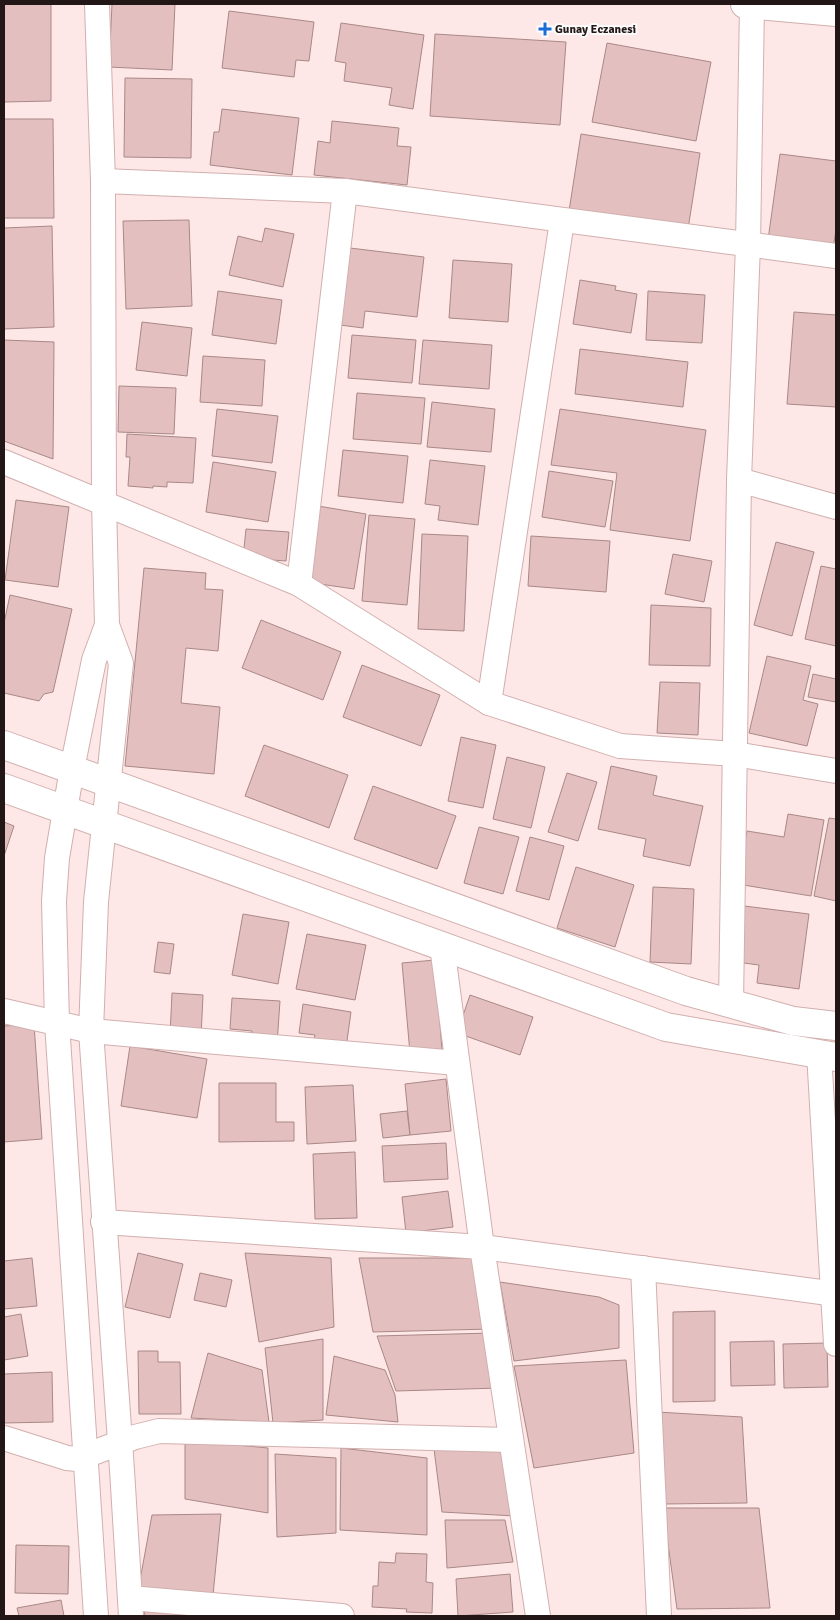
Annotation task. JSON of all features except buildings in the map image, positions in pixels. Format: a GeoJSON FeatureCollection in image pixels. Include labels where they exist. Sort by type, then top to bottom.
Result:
{"type":"FeatureCollection","features":[{"type":"Feature","properties":{"kind":"main road"},"geometry":{"type":"LineString","coordinates":[[745,4],[836,12]]}},
{"type":"Feature","properties":{"kind":"main road"},"geometry":{"type":"LineString","coordinates":[[4,745],[686,992],[794,1021],[836,1026]]}},
{"type":"Feature","properties":{"kind":"main road"},"geometry":{"type":"LineString","coordinates":[[4,788],[666,1027],[827,1055]]}},
{"type":"Feature","properties":{"kind":"street"},"geometry":{"type":"LineString","coordinates":[[97,4],[103,181],[104,502],[107,625],[121,663],[96,902],[91,1031],[103,1222],[121,1444],[130,1607],[342,1616]]}},
{"type":"Feature","properties":{"kind":"street"},"geometry":{"type":"LineString","coordinates":[[731,1004],[739,480],[748,245],[752,4]]}},
{"type":"Feature","properties":{"kind":"street"},"geometry":{"type":"LineString","coordinates":[[103,181],[345,191],[836,256]]}},
{"type":"Feature","properties":{"kind":"street"},"geometry":{"type":"LineString","coordinates":[[299,584],[345,191]]}},
{"type":"Feature","properties":{"kind":"street"},"geometry":{"type":"LineString","coordinates":[[489,703],[562,221]]}},
{"type":"Feature","properties":{"kind":"street"},"geometry":{"type":"LineString","coordinates":[[4,462],[299,584],[489,703],[620,746],[735,754],[836,770]]}},
{"type":"Feature","properties":{"kind":"street"},"geometry":{"type":"LineString","coordinates":[[739,480],[836,507]]}},
{"type":"Feature","properties":{"kind":"street"},"geometry":{"type":"LineString","coordinates":[[96,1616],[57,1023],[54,901],[57,858],[72,769],[94,660],[107,625]]}},
{"type":"Feature","properties":{"kind":"street"},"geometry":{"type":"LineString","coordinates":[[442,946],[482,1247],[538,1616]]}},
{"type":"Feature","properties":{"kind":"street"},"geometry":{"type":"LineString","coordinates":[[4,1012],[91,1031],[457,1063]]}},
{"type":"Feature","properties":{"kind":"street"},"geometry":{"type":"LineString","coordinates":[[827,1055],[836,1344]]}},
{"type":"Feature","properties":{"kind":"street"},"geometry":{"type":"LineString","coordinates":[[103,1222],[482,1247],[834,1294]]}},
{"type":"Feature","properties":{"kind":"street"},"geometry":{"type":"LineString","coordinates":[[643,1268],[659,1616]]}},
{"type":"Feature","properties":{"kind":"street"},"geometry":{"type":"LineString","coordinates":[[4,1438],[67,1458],[86,1457],[135,1437],[159,1431],[512,1440]]}},
{"type":"Feature","properties":{"kind":"place","name":"Gunay Eczanesi"},"geometry":{"type":"Point","coordinates":[545,29]}}]}
